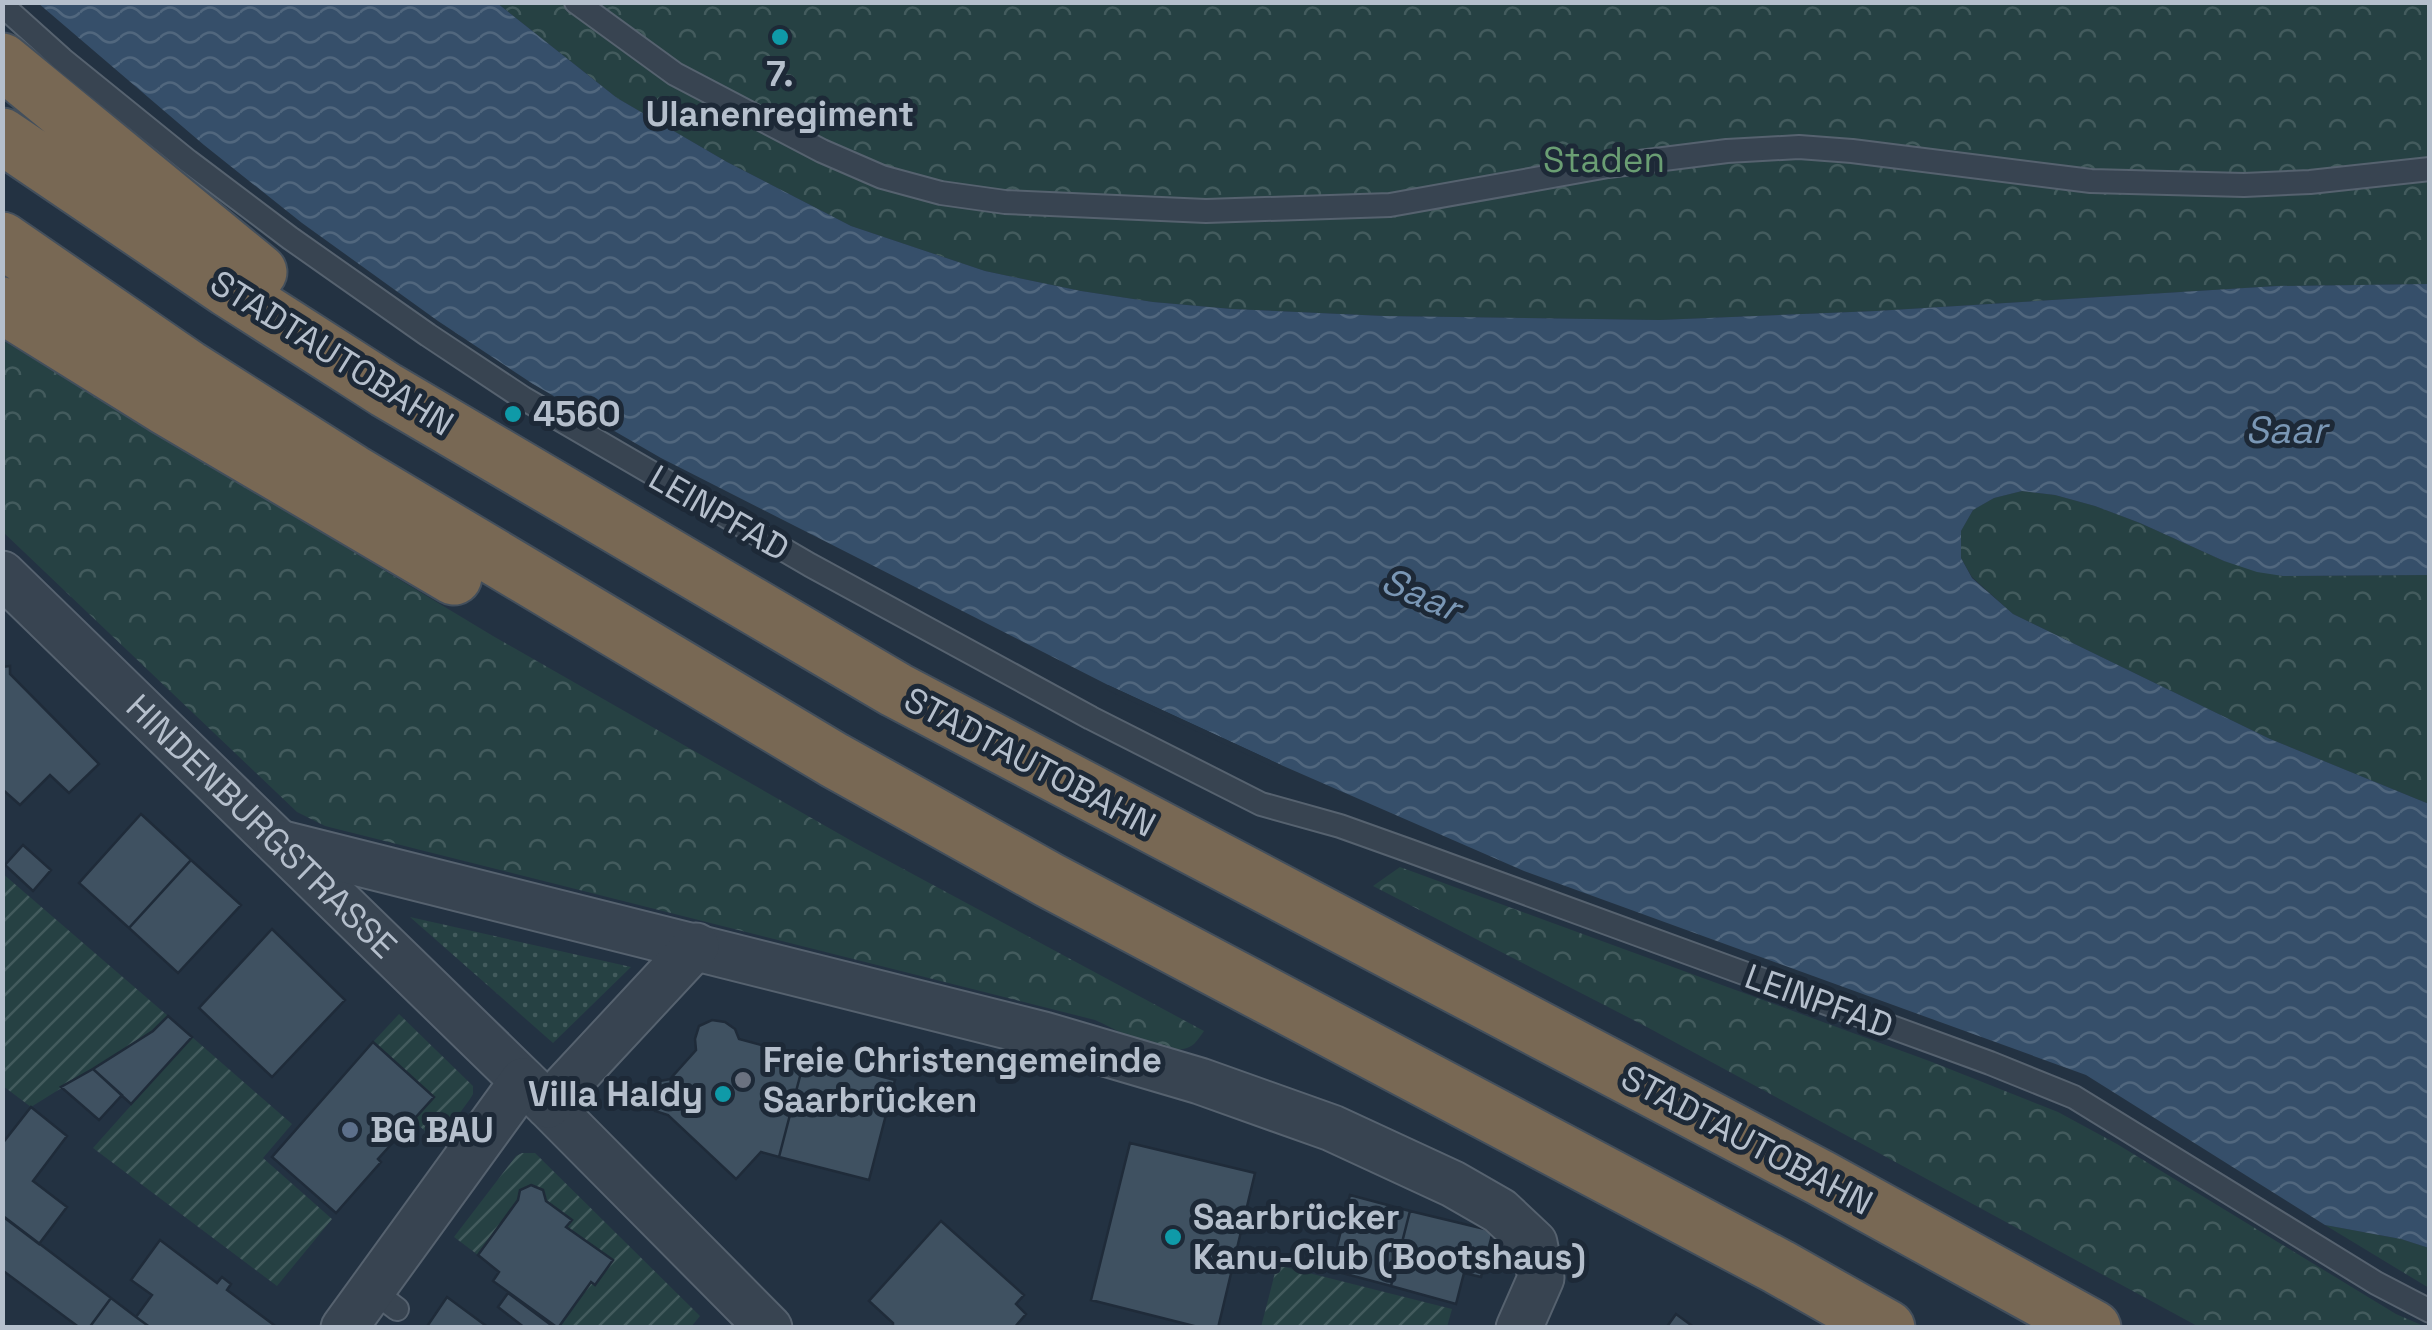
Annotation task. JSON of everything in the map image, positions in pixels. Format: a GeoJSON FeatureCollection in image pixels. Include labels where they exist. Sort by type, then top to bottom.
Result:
{"type":"FeatureCollection","features":[{"type":"Feature","properties":{"kind":"highway"},"geometry":{"type":"LineString","coordinates":[[2,60],[250,264],[386,390]]}},
{"type":"Feature","properties":{"kind":"highway","name":"STADTAUTOBAHN"},"geometry":{"type":"LineString","coordinates":[[2,136],[386,390],[896,690],[1821,1178],[2093,1328]]}},
{"type":"Feature","properties":{"kind":"highway"},"geometry":{"type":"LineString","coordinates":[[2,240],[188,368],[352,472],[834,760],[1048,880],[1887,1328]]}},
{"type":"Feature","properties":{"kind":"highway"},"geometry":{"type":"LineString","coordinates":[[2,305],[164,406],[515,613],[649,686],[834,760]]}},
{"type":"Feature","properties":{"kind":"street","name":"HINDENBURGSTRASSE"},"geometry":{"type":"LineString","coordinates":[[2,574],[536,1093],[769,1328]]}},
{"type":"Feature","properties":{"kind":"street"},"geometry":{"type":"LineString","coordinates":[[280,843],[1061,1040],[1200,1081],[1332,1128],[1439,1177],[1500,1211],[1534,1243],[1541,1278],[1518,1328]]}},
{"type":"Feature","properties":{"kind":"street"},"geometry":{"type":"LineString","coordinates":[[344,1328],[384,1300],[536,1093],[696,946]]}},
{"type":"Feature","properties":{"kind":"lane"},"geometry":{"type":"LineString","coordinates":[[576,2],[674,74],[822,152],[882,177],[941,193],[1005,202],[1206,211],[1390,204],[1608,166],[1727,151],[1799,148],[2091,181],[2244,185],[2430,169]]}},
{"type":"Feature","properties":{"kind":"lane","name":"LEINPFAD"},"geometry":{"type":"LineString","coordinates":[[2,5],[188,161],[290,238],[523,398],[810,566],[1091,718],[1179,752],[1261,804],[1410,850],[2074,1097],[2376,1283],[2430,1311]]}},
{"type":"Feature","properties":{"kind":"green space","name":"Staden"},"geometry":{"type":"Polygon","coordinates":[[[497,3],[2429,3],[2429,284],[2277,286],[1659,320],[1384,316],[1153,302],[985,271],[851,226],[727,162],[617,98],[497,3]]]}},
{"type":"Feature","properties":{"kind":"green space"},"geometry":{"type":"Polygon","coordinates":[[[2,340],[493,636],[857,844],[1204,1031],[1184,1049],[1158,1047],[1095,1020],[325,826],[297,812],[3,532],[2,340]]]}},
{"type":"Feature","properties":{"kind":"green space"},"geometry":{"type":"Polygon","coordinates":[[[2022,491],[2095,506],[2224,561],[2283,576],[2429,575],[2429,804],[2270,739],[2013,614],[1972,577],[1961,558],[1961,531],[1973,510],[1994,498],[2022,491]]]}},
{"type":"Feature","properties":{"kind":"green space"},"geometry":{"type":"Polygon","coordinates":[[[1400,867],[2058,1112],[2396,1314],[2426,1327],[2199,1327],[1645,1026],[1373,886],[1400,867]]]}},
{"type":"Feature","properties":{"kind":"green space"},"geometry":{"type":"Polygon","coordinates":[[[2,873],[168,1016],[153,1031],[31,1107],[3,1086],[2,873]]]}},
{"type":"Feature","properties":{"kind":"green space"},"geometry":{"type":"Polygon","coordinates":[[[410,917],[631,967],[553,1043],[410,917]]]}},
{"type":"Feature","properties":{"kind":"green space"},"geometry":{"type":"Polygon","coordinates":[[[399,1014],[473,1086],[470,1099],[438,1143],[413,1120],[373,1042],[399,1014]]]}},
{"type":"Feature","properties":{"kind":"green space"},"geometry":{"type":"Polygon","coordinates":[[[192,1037],[292,1124],[263,1158],[332,1219],[277,1286],[93,1148],[192,1037]]]}},
{"type":"Feature","properties":{"kind":"green space"},"geometry":{"type":"Polygon","coordinates":[[[522,1153],[535,1153],[700,1316],[691,1327],[558,1327],[591,1282],[595,1285],[613,1260],[566,1227],[571,1220],[546,1201],[543,1190],[531,1185],[520,1190],[518,1200],[478,1255],[454,1237],[522,1153]]]}},
{"type":"Feature","properties":{"kind":"green space"},"geometry":{"type":"Polygon","coordinates":[[[2325,1225],[2429,1248],[2429,1288],[2325,1225]]]}},
{"type":"Feature","properties":{"kind":"green space"},"geometry":{"type":"Polygon","coordinates":[[[1277,1265],[1452,1309],[1447,1327],[1261,1327],[1277,1265]]]}},
{"type":"Feature","properties":{"kind":"water","name":"Saar"},"geometry":{"type":"Polygon","coordinates":[[[38,3],[497,3],[617,98],[727,162],[851,226],[985,271],[1153,302],[1384,316],[1659,320],[2277,286],[2429,284],[2429,575],[2283,576],[2257,572],[2095,506],[2022,491],[1994,498],[1973,510],[1961,531],[1961,558],[1972,578],[2013,614],[2270,739],[2429,804],[2429,1248],[2325,1225],[2086,1075],[1524,871],[1281,765],[1108,685],[661,458],[533,384],[302,223],[38,3]]]}},
{"type":"Feature","properties":{"kind":"pier"},"geometry":{"type":"Polygon","coordinates":[[[1108,685],[1281,765],[1278,769],[1105,689],[1108,685]]]}},
{"type":"Feature","properties":{"kind":"building"},"geometry":{"type":"Polygon","coordinates":[[[10,666],[10,674],[99,764],[69,793],[50,775],[20,805],[2,789],[2,667],[10,666]]]}},
{"type":"Feature","properties":{"kind":"building"},"geometry":{"type":"Polygon","coordinates":[[[141,814],[191,860],[129,928],[79,883],[141,814]]]}},
{"type":"Feature","properties":{"kind":"building"},"geometry":{"type":"Polygon","coordinates":[[[23,845],[51,870],[33,891],[5,865],[23,845]]]}},
{"type":"Feature","properties":{"kind":"building"},"geometry":{"type":"Polygon","coordinates":[[[191,860],[241,905],[178,973],[129,928],[191,860]]]}},
{"type":"Feature","properties":{"kind":"building"},"geometry":{"type":"Polygon","coordinates":[[[272,929],[345,1000],[272,1077],[199,1008],[272,929]]]}},
{"type":"Feature","properties":{"kind":"building"},"geometry":{"type":"Polygon","coordinates":[[[168,1016],[192,1037],[131,1104],[93,1069],[153,1031],[168,1016]]]}},
{"type":"Feature","properties":{"kind":"building","name":"Villa Haldy"},"geometry":{"type":"Polygon","coordinates":[[[712,1020],[735,1029],[739,1039],[805,1057],[779,1157],[761,1152],[736,1179],[668,1115],[655,1111],[649,1101],[650,1087],[670,1079],[696,1050],[699,1026],[712,1020]]]}},
{"type":"Feature","properties":{"kind":"building"},"geometry":{"type":"Polygon","coordinates":[[[373,1042],[434,1097],[336,1213],[272,1157],[373,1042]]]}},
{"type":"Feature","properties":{"kind":"building"},"geometry":{"type":"Polygon","coordinates":[[[805,1057],[895,1080],[869,1180],[779,1157],[805,1057]]]}},
{"type":"Feature","properties":{"kind":"building"},"geometry":{"type":"Polygon","coordinates":[[[93,1069],[122,1095],[99,1120],[61,1087],[93,1069]]]}},
{"type":"Feature","properties":{"kind":"building"},"geometry":{"type":"Polygon","coordinates":[[[31,1107],[67,1136],[33,1181],[67,1207],[39,1244],[2,1216],[2,1144],[31,1107]]]}},
{"type":"Feature","properties":{"kind":"building","name":"Saarbrücker Kanu-Club (Bootshaus)"},"geometry":{"type":"Polygon","coordinates":[[[1130,1143],[1255,1173],[1218,1328],[1202,1328],[1091,1300],[1130,1143]]]}},
{"type":"Feature","properties":{"kind":"building"},"geometry":{"type":"Polygon","coordinates":[[[531,1185],[543,1190],[546,1201],[572,1220],[566,1227],[613,1260],[595,1285],[591,1282],[558,1328],[493,1281],[499,1272],[478,1255],[518,1200],[520,1190],[531,1185]]]}},
{"type":"Feature","properties":{"kind":"building"},"geometry":{"type":"Polygon","coordinates":[[[1350,1195],[1410,1211],[1391,1286],[1331,1270],[1350,1195]]]}},
{"type":"Feature","properties":{"kind":"building"},"geometry":{"type":"Polygon","coordinates":[[[1410,1211],[1493,1231],[1481,1277],[1464,1273],[1456,1304],[1391,1286],[1410,1211]]]}},
{"type":"Feature","properties":{"kind":"building"},"geometry":{"type":"Polygon","coordinates":[[[3,1216],[111,1298],[89,1328],[80,1328],[2,1270],[3,1216]]]}},
{"type":"Feature","properties":{"kind":"building"},"geometry":{"type":"Polygon","coordinates":[[[941,1221],[1024,1295],[1016,1304],[1026,1314],[1014,1328],[893,1328],[893,1323],[869,1301],[941,1221]]]}},
{"type":"Feature","properties":{"kind":"building"},"geometry":{"type":"Polygon","coordinates":[[[160,1240],[217,1283],[222,1277],[231,1284],[227,1290],[274,1325],[272,1328],[151,1328],[136,1317],[152,1295],[131,1280],[160,1240]]]}},
{"type":"Feature","properties":{"kind":"building"},"geometry":{"type":"Polygon","coordinates":[[[508,1293],[555,1328],[525,1328],[498,1307],[508,1293]]]}},
{"type":"Feature","properties":{"kind":"building"},"geometry":{"type":"Polygon","coordinates":[[[447,1297],[489,1328],[426,1328],[447,1297]]]}},
{"type":"Feature","properties":{"kind":"building"},"geometry":{"type":"Polygon","coordinates":[[[111,1298],[136,1317],[151,1328],[89,1328],[111,1298]]]}},
{"type":"Feature","properties":{"kind":"building"},"geometry":{"type":"Polygon","coordinates":[[[1676,1314],[1695,1328],[1666,1328],[1676,1314]]]}},
{"type":"Feature","properties":{"kind":"place","name":"7. Ulanenregiment"},"geometry":{"type":"Point","coordinates":[780,37]}},
{"type":"Feature","properties":{"kind":"place","name":"4560"},"geometry":{"type":"Point","coordinates":[513,414]}},
{"type":"Feature","properties":{"kind":"place","name":"Freie Christengemeinde Saarbrücken"},"geometry":{"type":"Point","coordinates":[743,1080]}},
{"type":"Feature","properties":{"kind":"place","name":"Villa Haldy"},"geometry":{"type":"Point","coordinates":[723,1094]}},
{"type":"Feature","properties":{"kind":"place","name":"BG BAU"},"geometry":{"type":"Point","coordinates":[350,1130]}},
{"type":"Feature","properties":{"kind":"place","name":"Saarbrücker Kanu-Club (Bootshaus)"},"geometry":{"type":"Point","coordinates":[1173,1237]}}]}
